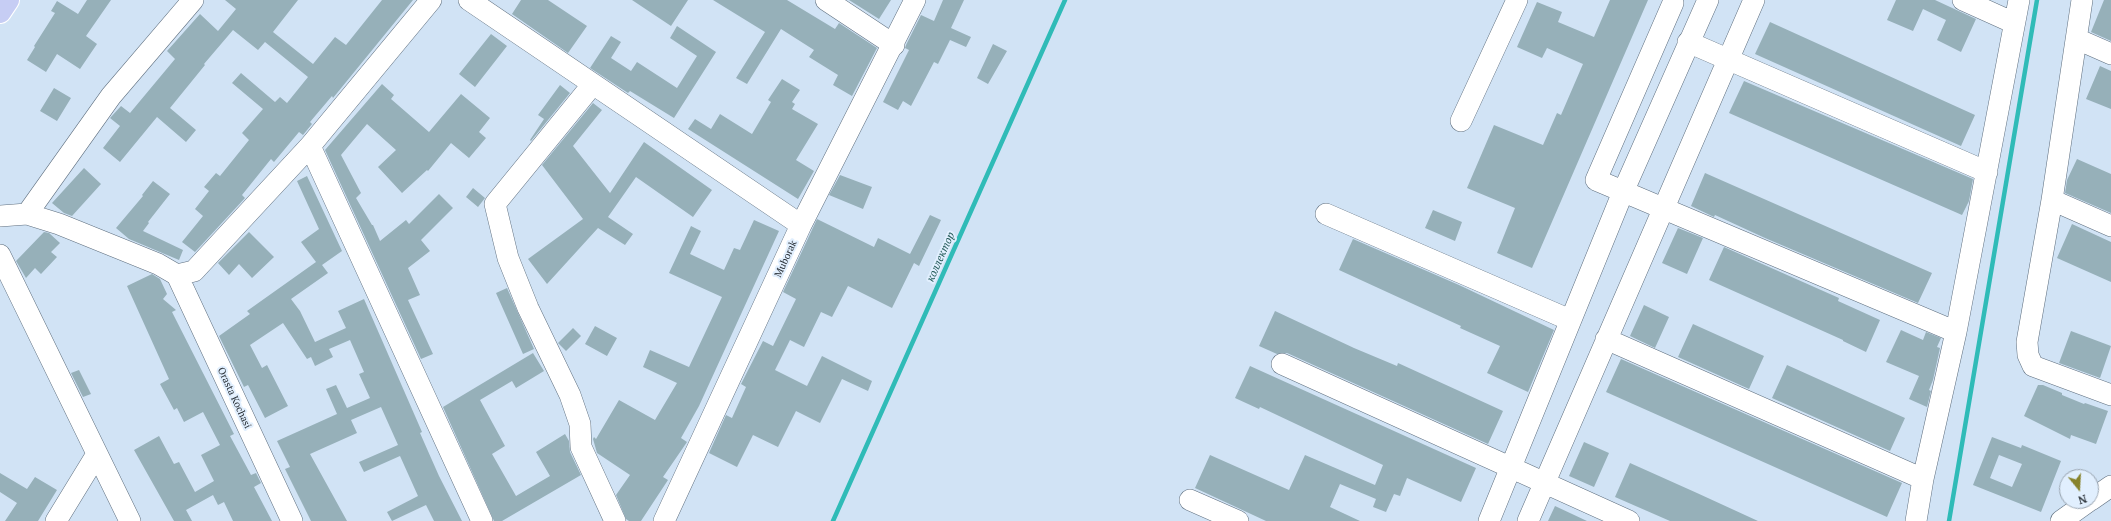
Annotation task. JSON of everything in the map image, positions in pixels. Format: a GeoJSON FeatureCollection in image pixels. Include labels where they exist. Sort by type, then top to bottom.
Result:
{"type":"FeatureCollection","features":[{"type":"Feature","properties":{"kind":"highway"},"geometry":{"type":"LineString","coordinates":[[0,12],[8,0]]}},
{"type":"Feature","properties":{"kind":"street"},"geometry":{"type":"LineString","coordinates":[[27,214],[111,96],[194,0]]}},
{"type":"Feature","properties":{"kind":"street"},"geometry":{"type":"LineString","coordinates":[[0,216],[27,214],[151,261],[177,275],[194,271],[310,146],[431,0]]}},
{"type":"Feature","properties":{"kind":"street"},"geometry":{"type":"LineString","coordinates":[[469,0],[801,225]]}},
{"type":"Feature","properties":{"kind":"street"},"geometry":{"type":"LineString","coordinates":[[826,0],[894,44]]}},
{"type":"Feature","properties":{"kind":"street","name":"Muborak"},"geometry":{"type":"LineString","coordinates":[[664,521],[801,225],[915,0]]}},
{"type":"Feature","properties":{"kind":"street"},"geometry":{"type":"LineString","coordinates":[[1462,121],[1517,0]]}},
{"type":"Feature","properties":{"kind":"street"},"geometry":{"type":"LineString","coordinates":[[1528,521],[1754,0]]}},
{"type":"Feature","properties":{"kind":"street"},"geometry":{"type":"LineString","coordinates":[[1963,0],[2014,23]]}},
{"type":"Feature","properties":{"kind":"street"},"geometry":{"type":"LineString","coordinates":[[1916,521],[1923,479],[1956,332],[2019,0]]}},
{"type":"Feature","properties":{"kind":"street"},"geometry":{"type":"LineString","coordinates":[[2082,0],[2052,200],[2026,342],[2028,355],[2033,366],[2111,395]]}},
{"type":"Feature","properties":{"kind":"street"},"geometry":{"type":"LineString","coordinates":[[1489,521],[1623,192],[1704,7],[1669,2],[1596,180],[1623,192],[1663,210],[1956,332]]}},
{"type":"Feature","properties":{"kind":"street"},"geometry":{"type":"LineString","coordinates":[[2077,39],[2111,54]]}},
{"type":"Feature","properties":{"kind":"street"},"geometry":{"type":"LineString","coordinates":[[1688,42],[1987,172]]}},
{"type":"Feature","properties":{"kind":"street"},"geometry":{"type":"LineString","coordinates":[[593,84],[495,204],[508,258],[528,308],[570,394],[580,424],[581,447],[615,521]]}},
{"type":"Feature","properties":{"kind":"street"},"geometry":{"type":"LineString","coordinates":[[310,146],[482,521]]}},
{"type":"Feature","properties":{"kind":"street"},"geometry":{"type":"LineString","coordinates":[[2052,200],[2111,226]]}},
{"type":"Feature","properties":{"kind":"street"},"geometry":{"type":"LineString","coordinates":[[1326,214],[1570,320]]}},
{"type":"Feature","properties":{"kind":"street"},"geometry":{"type":"LineString","coordinates":[[0,255],[130,521]]}},
{"type":"Feature","properties":{"kind":"street","name":"Orasta Kochasi"},"geometry":{"type":"LineString","coordinates":[[177,275],[292,521]]}},
{"type":"Feature","properties":{"kind":"street"},"geometry":{"type":"LineString","coordinates":[[1606,340],[1923,479]]}},
{"type":"Feature","properties":{"kind":"street"},"geometry":{"type":"LineString","coordinates":[[1282,364],[1629,521]]}},
{"type":"Feature","properties":{"kind":"street"},"geometry":{"type":"LineString","coordinates":[[56,521],[97,454]]}},
{"type":"Feature","properties":{"kind":"street"},"geometry":{"type":"LineString","coordinates":[[2099,494],[2111,486]]}},
{"type":"Feature","properties":{"kind":"street"},"geometry":{"type":"LineString","coordinates":[[1190,500],[1238,521]]}},
{"type":"Feature","properties":{"kind":"street"},"geometry":{"type":"LineString","coordinates":[[2061,521],[2078,509]]}},
{"type":"Feature","properties":{"kind":"building"},"geometry":{"type":"Polygon","coordinates":[[[87,0],[111,0],[86,36],[97,44],[80,69],[57,54],[46,72],[27,60],[55,13],[51,11],[57,1],[78,14],[87,0]]]}},
{"type":"Feature","properties":{"kind":"building"},"geometry":{"type":"Polygon","coordinates":[[[225,0],[298,0],[273,32],[313,64],[335,37],[346,45],[382,0],[413,0],[333,98],[332,96],[310,122],[312,124],[303,135],[299,132],[274,162],[271,159],[242,195],[245,198],[195,252],[182,242],[203,216],[195,209],[209,191],[204,187],[216,173],[220,176],[249,140],[242,133],[263,109],[232,83],[241,73],[275,102],[280,97],[287,103],[308,77],[265,42],[258,50],[233,30],[170,108],[196,130],[186,142],[157,117],[120,162],[103,148],[120,126],[110,118],[121,106],[130,113],[175,59],[167,51],[200,14],[218,31],[236,9],[225,0]]]}},
{"type":"Feature","properties":{"kind":"building"},"geometry":{"type":"Polygon","coordinates":[[[521,0],[548,0],[587,26],[568,53],[512,14],[521,0]]]}},
{"type":"Feature","properties":{"kind":"building"},"geometry":{"type":"Polygon","coordinates":[[[632,0],[688,0],[671,26],[632,0]]]}},
{"type":"Feature","properties":{"kind":"building"},"geometry":{"type":"Polygon","coordinates":[[[713,0],[787,0],[835,29],[839,23],[877,48],[852,96],[833,85],[838,75],[809,57],[814,50],[781,29],[747,84],[736,78],[765,32],[713,0]]]}},
{"type":"Feature","properties":{"kind":"building"},"geometry":{"type":"Polygon","coordinates":[[[849,0],[891,0],[879,19],[849,0]]]}},
{"type":"Feature","properties":{"kind":"building"},"geometry":{"type":"Polygon","coordinates":[[[943,0],[964,0],[951,28],[971,37],[966,47],[950,40],[938,64],[934,62],[911,106],[903,101],[898,110],[883,102],[909,50],[905,48],[906,45],[921,15],[934,21],[943,0]]]}},
{"type":"Feature","properties":{"kind":"building"},"geometry":{"type":"Polygon","coordinates":[[[1610,0],[1648,0],[1532,268],[1497,253],[1515,208],[1467,188],[1494,125],[1543,145],[1557,113],[1561,115],[1583,64],[1547,48],[1542,58],[1517,47],[1537,2],[1562,12],[1558,22],[1594,37],[1610,0]]]}},
{"type":"Feature","properties":{"kind":"building"},"geometry":{"type":"Polygon","coordinates":[[[1896,0],[1935,0],[1976,19],[1961,52],[1937,40],[1946,20],[1923,9],[1913,31],[1887,20],[1896,0]]]}},
{"type":"Feature","properties":{"kind":"building"},"geometry":{"type":"Polygon","coordinates":[[[2104,0],[2111,0],[2111,41],[2091,32],[2104,0]]]}},
{"type":"Feature","properties":{"kind":"building"},"geometry":{"type":"Polygon","coordinates":[[[1770,22],[1975,115],[1961,146],[1755,54],[1770,22]]]}},
{"type":"Feature","properties":{"kind":"building"},"geometry":{"type":"Polygon","coordinates":[[[677,26],[716,52],[674,118],[630,91],[628,93],[590,68],[611,36],[621,42],[611,58],[631,71],[637,62],[677,88],[697,56],[670,38],[677,26]]]}},
{"type":"Feature","properties":{"kind":"building"},"geometry":{"type":"Polygon","coordinates":[[[491,34],[507,46],[475,87],[459,74],[491,34]]]}},
{"type":"Feature","properties":{"kind":"building"},"geometry":{"type":"Polygon","coordinates":[[[993,44],[1007,51],[988,84],[977,78],[993,44]]]}},
{"type":"Feature","properties":{"kind":"building"},"geometry":{"type":"Polygon","coordinates":[[[2100,66],[2111,71],[2111,109],[2086,99],[2100,66]]]}},
{"type":"Feature","properties":{"kind":"building"},"geometry":{"type":"Polygon","coordinates":[[[782,79],[800,90],[792,102],[795,104],[792,109],[818,124],[796,160],[814,171],[798,199],[688,129],[695,119],[711,129],[720,114],[752,134],[771,102],[768,100],[782,79]]]}},
{"type":"Feature","properties":{"kind":"building"},"geometry":{"type":"Polygon","coordinates":[[[1744,81],[1973,179],[1969,201],[1962,215],[1729,113],[1744,81]]]}},
{"type":"Feature","properties":{"kind":"building"},"geometry":{"type":"Polygon","coordinates":[[[382,84],[394,95],[391,99],[429,132],[461,94],[490,118],[479,132],[486,138],[469,158],[451,143],[428,171],[427,170],[402,193],[378,167],[396,150],[367,124],[341,155],[361,193],[356,198],[373,225],[380,241],[406,220],[409,224],[439,194],[453,208],[421,240],[430,251],[408,268],[420,295],[408,300],[433,354],[421,359],[325,150],[382,84]]]}},
{"type":"Feature","properties":{"kind":"building"},"geometry":{"type":"Polygon","coordinates":[[[560,85],[570,93],[531,141],[530,140],[544,119],[538,115],[560,85]]]}},
{"type":"Feature","properties":{"kind":"building"},"geometry":{"type":"Polygon","coordinates":[[[54,88],[71,98],[57,121],[40,111],[54,88]]]}},
{"type":"Feature","properties":{"kind":"building"},"geometry":{"type":"Polygon","coordinates":[[[593,103],[602,110],[573,146],[610,193],[644,142],[712,190],[693,217],[636,177],[608,217],[633,234],[625,245],[598,228],[547,284],[528,259],[583,219],[542,165],[593,103]]]}},
{"type":"Feature","properties":{"kind":"building"},"geometry":{"type":"Polygon","coordinates":[[[2077,159],[2111,174],[2111,213],[2065,193],[2067,180],[2077,159]]]}},
{"type":"Feature","properties":{"kind":"building"},"geometry":{"type":"Polygon","coordinates":[[[84,168],[101,184],[72,216],[64,213],[52,203],[84,168]]]}},
{"type":"Feature","properties":{"kind":"building"},"geometry":{"type":"Polygon","coordinates":[[[1705,173],[1932,273],[1918,303],[1691,206],[1705,173]]]}},
{"type":"Feature","properties":{"kind":"building"},"geometry":{"type":"Polygon","coordinates":[[[840,175],[872,187],[863,209],[829,195],[840,175]]]}},
{"type":"Feature","properties":{"kind":"building"},"geometry":{"type":"Polygon","coordinates":[[[307,176],[342,251],[322,265],[328,273],[291,299],[300,311],[315,342],[346,328],[338,311],[364,299],[422,432],[420,433],[439,476],[462,521],[434,521],[426,505],[392,521],[387,512],[418,496],[400,456],[364,472],[359,462],[398,445],[381,407],[351,420],[357,433],[310,454],[347,521],[311,521],[285,469],[290,467],[277,441],[337,414],[326,389],[336,385],[347,408],[370,398],[359,374],[364,372],[350,340],[329,349],[333,357],[315,366],[311,357],[307,359],[283,323],[250,345],[262,368],[267,365],[288,406],[265,418],[248,385],[244,387],[219,336],[250,314],[247,311],[316,262],[301,242],[319,229],[297,181],[307,176]]]}},
{"type":"Feature","properties":{"kind":"building"},"geometry":{"type":"Polygon","coordinates":[[[153,181],[170,194],[148,222],[149,223],[143,231],[183,250],[179,260],[129,239],[116,228],[143,196],[142,195],[153,181]]]}},
{"type":"Feature","properties":{"kind":"building"},"geometry":{"type":"Polygon","coordinates":[[[473,188],[485,198],[478,207],[466,197],[473,188]]]}},
{"type":"Feature","properties":{"kind":"building"},"geometry":{"type":"Polygon","coordinates":[[[1433,210],[1462,222],[1455,241],[1425,228],[1433,210]]]}},
{"type":"Feature","properties":{"kind":"building"},"geometry":{"type":"Polygon","coordinates":[[[930,215],[941,220],[919,266],[914,263],[892,308],[848,286],[832,317],[821,312],[804,347],[790,340],[775,370],[807,386],[822,356],[872,381],[868,391],[842,379],[820,423],[796,411],[778,447],[753,435],[737,467],[709,453],[726,415],[732,418],[746,387],[741,384],[763,341],[773,346],[796,299],[783,292],[817,219],[874,247],[878,238],[910,254],[930,215]]]}},
{"type":"Feature","properties":{"kind":"building"},"geometry":{"type":"Polygon","coordinates":[[[754,220],[779,231],[699,406],[681,438],[687,442],[663,477],[668,480],[641,521],[629,521],[626,519],[616,495],[630,475],[597,453],[593,439],[594,437],[596,439],[619,400],[655,420],[677,383],[643,367],[650,350],[689,367],[722,297],[669,273],[691,226],[701,231],[690,254],[724,270],[734,248],[740,250],[754,220]]]}},
{"type":"Feature","properties":{"kind":"building"},"geometry":{"type":"Polygon","coordinates":[[[2072,224],[2111,242],[2111,282],[2057,258],[2072,224]]]}},
{"type":"Feature","properties":{"kind":"building"},"geometry":{"type":"Polygon","coordinates":[[[1678,228],[1703,238],[1687,274],[1662,263],[1678,228]]]}},
{"type":"Feature","properties":{"kind":"building"},"geometry":{"type":"Polygon","coordinates":[[[44,232],[49,233],[60,243],[51,252],[57,257],[41,274],[35,268],[26,278],[16,261],[44,232]]]}},
{"type":"Feature","properties":{"kind":"building"},"geometry":{"type":"Polygon","coordinates":[[[249,232],[274,257],[252,278],[239,264],[229,275],[218,263],[249,232]]]}},
{"type":"Feature","properties":{"kind":"building"},"geometry":{"type":"Polygon","coordinates":[[[1353,239],[1459,285],[1554,330],[1528,392],[1487,373],[1500,346],[1460,328],[1461,326],[1339,270],[1353,239]]]}},
{"type":"Feature","properties":{"kind":"building"},"geometry":{"type":"Polygon","coordinates":[[[1724,247],[1839,298],[1838,301],[1880,320],[1866,352],[1843,340],[1709,280],[1724,247]]]}},
{"type":"Feature","properties":{"kind":"building"},"geometry":{"type":"Polygon","coordinates":[[[152,274],[160,279],[167,294],[163,299],[176,310],[172,312],[234,434],[230,436],[251,475],[256,473],[261,483],[254,487],[272,521],[233,521],[224,502],[218,505],[213,495],[186,510],[192,521],[174,521],[134,450],[159,436],[174,464],[179,462],[195,492],[214,481],[201,455],[220,445],[203,412],[184,422],[177,408],[174,410],[160,384],[169,379],[127,286],[152,274]]]}},
{"type":"Feature","properties":{"kind":"building"},"geometry":{"type":"Polygon","coordinates":[[[507,288],[534,349],[523,354],[496,293],[507,288]]]}},
{"type":"Feature","properties":{"kind":"building"},"geometry":{"type":"Polygon","coordinates":[[[1644,305],[1669,317],[1655,348],[1630,336],[1644,305]]]}},
{"type":"Feature","properties":{"kind":"building"},"geometry":{"type":"Polygon","coordinates":[[[1275,311],[1354,348],[1397,366],[1398,363],[1503,411],[1488,444],[1287,353],[1277,354],[1259,346],[1275,311]]]}},
{"type":"Feature","properties":{"kind":"building"},"geometry":{"type":"Polygon","coordinates":[[[1693,324],[1764,356],[1749,389],[1678,357],[1693,324]]]}},
{"type":"Feature","properties":{"kind":"building"},"geometry":{"type":"Polygon","coordinates":[[[595,326],[617,338],[607,356],[585,344],[595,326]]]}},
{"type":"Feature","properties":{"kind":"building"},"geometry":{"type":"Polygon","coordinates":[[[573,328],[581,336],[566,351],[558,343],[573,328]]]}},
{"type":"Feature","properties":{"kind":"building"},"geometry":{"type":"Polygon","coordinates":[[[1901,330],[1923,340],[1926,332],[1941,338],[1937,347],[1940,348],[1933,380],[1929,390],[1931,391],[1927,407],[1909,399],[1919,376],[1886,362],[1901,330]]]}},
{"type":"Feature","properties":{"kind":"building"},"geometry":{"type":"Polygon","coordinates":[[[2071,331],[2111,346],[2100,378],[2059,363],[2071,331]]]}},
{"type":"Feature","properties":{"kind":"building"},"geometry":{"type":"Polygon","coordinates":[[[533,353],[544,371],[516,388],[512,381],[480,400],[505,446],[492,454],[516,496],[550,476],[536,452],[565,434],[569,441],[570,452],[581,475],[502,521],[494,521],[443,407],[533,353]]]}},
{"type":"Feature","properties":{"kind":"building"},"geometry":{"type":"Polygon","coordinates":[[[1621,359],[1902,483],[1887,517],[1606,392],[1621,359]]]}},
{"type":"Feature","properties":{"kind":"building"},"geometry":{"type":"Polygon","coordinates":[[[1787,365],[1905,418],[1890,451],[1772,398],[1787,365]]]}},
{"type":"Feature","properties":{"kind":"building"},"geometry":{"type":"Polygon","coordinates":[[[1250,366],[1476,468],[1461,502],[1407,478],[1400,496],[1394,494],[1386,512],[1373,507],[1376,499],[1340,484],[1330,507],[1360,521],[1266,521],[1195,488],[1210,455],[1289,490],[1305,455],[1375,485],[1383,465],[1260,407],[1259,409],[1235,398],[1250,366]]]}},
{"type":"Feature","properties":{"kind":"building"},"geometry":{"type":"Polygon","coordinates":[[[79,370],[91,394],[83,397],[71,373],[79,370]]]}},
{"type":"Feature","properties":{"kind":"building"},"geometry":{"type":"Polygon","coordinates":[[[2038,385],[2043,385],[2084,404],[2085,403],[2108,411],[2096,444],[2071,435],[2070,439],[2024,416],[2038,385]]]}},
{"type":"Feature","properties":{"kind":"building"},"geometry":{"type":"Polygon","coordinates":[[[1992,437],[2021,448],[2022,445],[2061,461],[2041,512],[1973,485],[1992,437]],[[1999,455],[1990,478],[2012,487],[2022,464],[1999,455]]]}},
{"type":"Feature","properties":{"kind":"building"},"geometry":{"type":"Polygon","coordinates":[[[1584,442],[1609,453],[1594,487],[1569,476],[1584,442]]]}},
{"type":"Feature","properties":{"kind":"building"},"geometry":{"type":"Polygon","coordinates":[[[1630,463],[1758,521],[1670,521],[1615,497],[1630,463]]]}},
{"type":"Feature","properties":{"kind":"building"},"geometry":{"type":"Polygon","coordinates":[[[0,473],[27,489],[35,477],[57,490],[38,521],[5,521],[17,503],[0,492],[0,473]]]}},
{"type":"Feature","properties":{"kind":"building"},"geometry":{"type":"Polygon","coordinates":[[[1555,506],[1587,521],[1548,521],[1555,506]]]}},
{"type":"Feature","properties":{"kind":"waterway","name":"коллектор"},"geometry":{"type":"LineString","coordinates":[[833,521],[1065,0]]}},
{"type":"Feature","properties":{"kind":"waterway"},"geometry":{"type":"LineString","coordinates":[[1949,521],[2037,0]]}}]}
